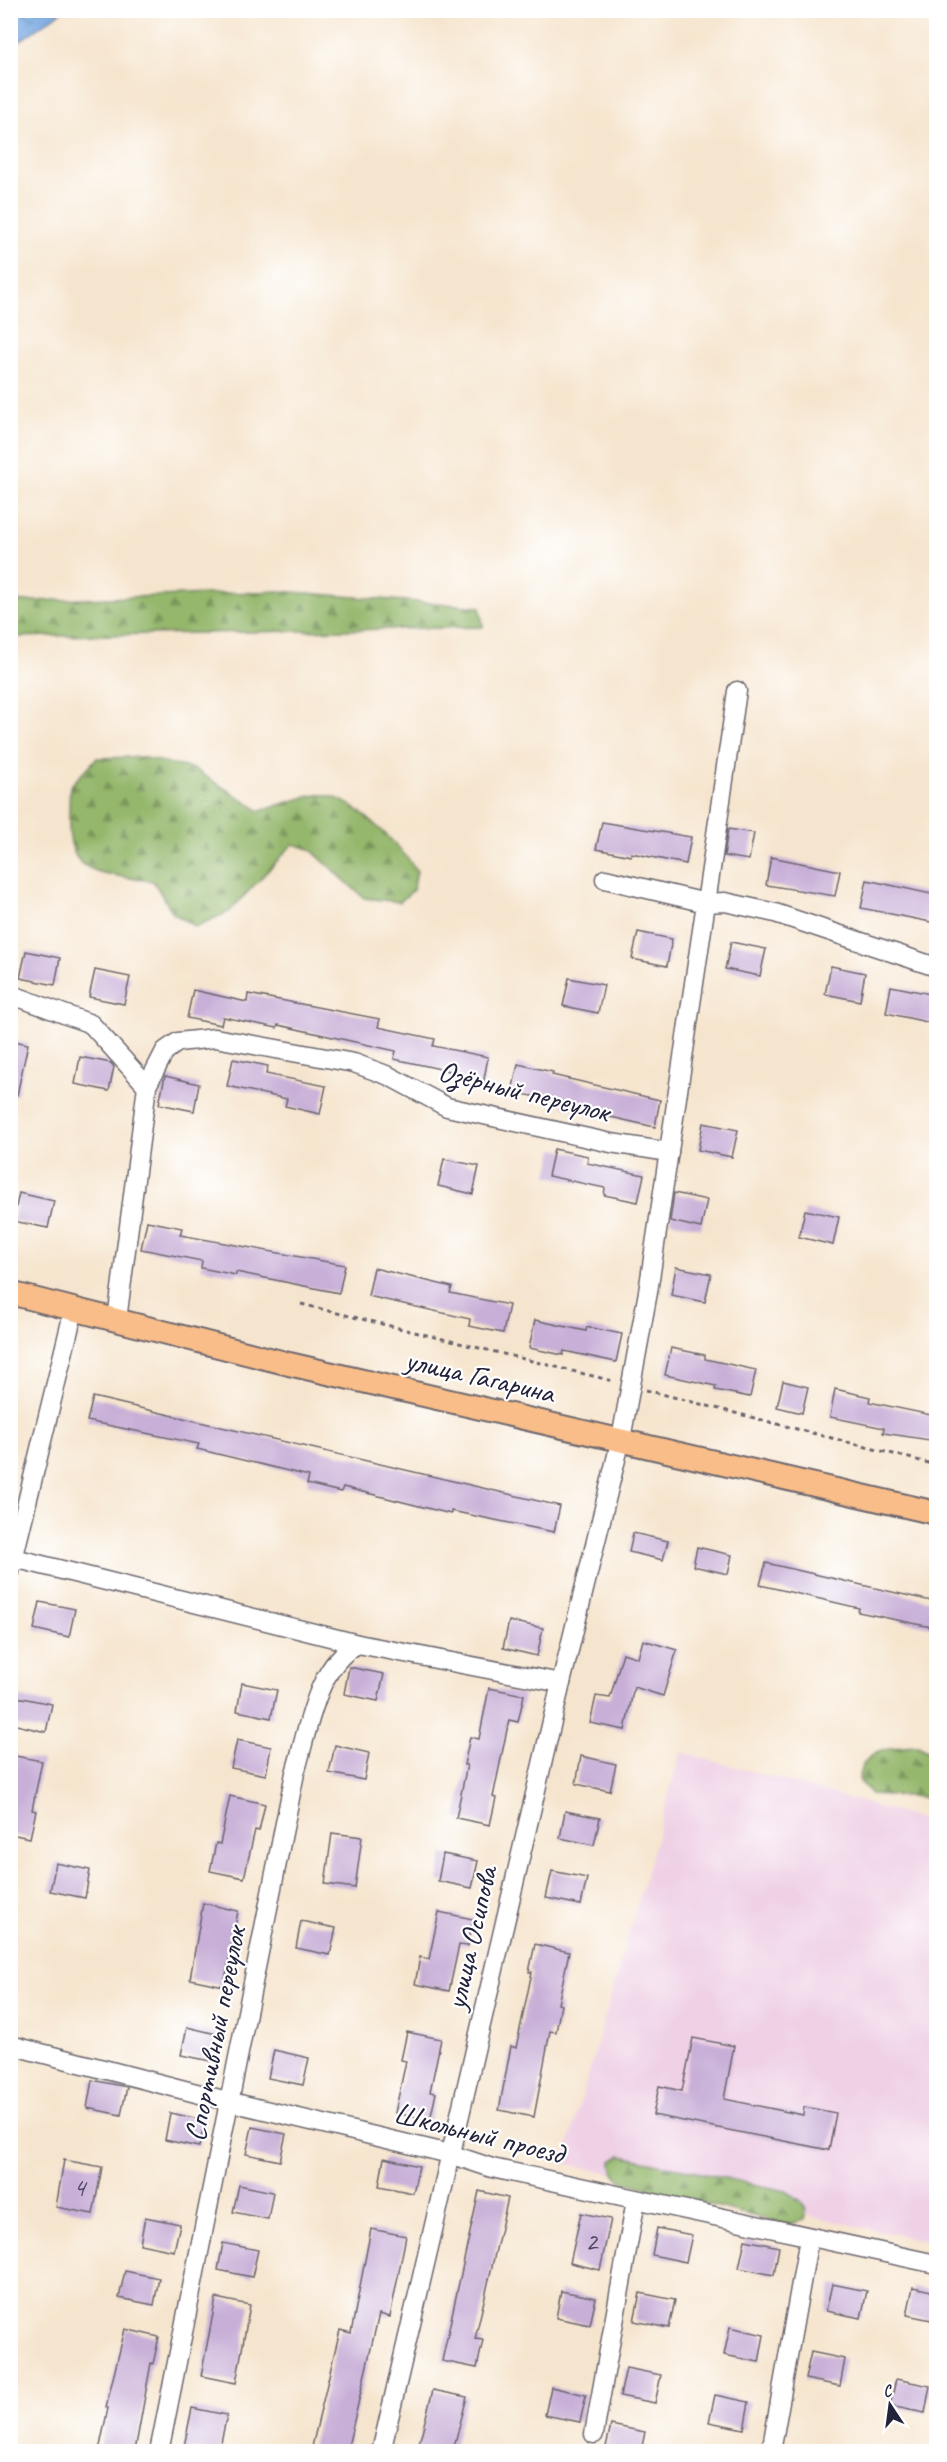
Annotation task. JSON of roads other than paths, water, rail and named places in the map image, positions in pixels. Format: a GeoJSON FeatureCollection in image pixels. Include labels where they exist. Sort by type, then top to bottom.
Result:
{"type":"FeatureCollection","features":[{"type":"Feature","properties":{"kind":"main road","name":"улица Гагарина"},"geometry":{"type":"LineString","coordinates":[[10,1293],[289,1364],[936,1513]]}},
{"type":"Feature","properties":{"kind":"street","name":"улица Осипова"},"geometry":{"type":"LineString","coordinates":[[381,2451],[561,1683],[621,1439],[648,1292],[737,691]]}},
{"type":"Feature","properties":{"kind":"street"},"geometry":{"type":"LineString","coordinates":[[605,879],[706,903],[725,902],[776,913],[936,967]]}},
{"type":"Feature","properties":{"kind":"street"},"geometry":{"type":"LineString","coordinates":[[10,994],[91,1024],[147,1086]]}},
{"type":"Feature","properties":{"kind":"street","name":"Озёрный переулок"},"geometry":{"type":"LineString","coordinates":[[117,1320],[147,1086],[165,1051],[178,1042],[215,1038],[354,1063],[389,1076],[447,1107],[611,1143],[669,1152]]}},
{"type":"Feature","properties":{"kind":"street"},"geometry":{"type":"LineString","coordinates":[[74,1309],[12,1565],[358,1644],[561,1683]]}},
{"type":"Feature","properties":{"kind":"street","name":"Спортивный переулок"},"geometry":{"type":"LineString","coordinates":[[159,2451],[231,2102],[295,1773],[322,1682],[333,1662],[358,1644]]}},
{"type":"Feature","properties":{"kind":"street","name":"Школьный проезд"},"geometry":{"type":"LineString","coordinates":[[10,2045],[231,2102],[450,2154],[492,2168],[936,2264]]}},
{"type":"Feature","properties":{"kind":"street"},"geometry":{"type":"LineString","coordinates":[[594,2434],[636,2200]]}},
{"type":"Feature","properties":{"kind":"street"},"geometry":{"type":"LineString","coordinates":[[771,2451],[808,2238]]}},
{"type":"Feature","properties":{"kind":"water"},"geometry":{"type":"Polygon","coordinates":[[[11,10],[62,10],[62,11],[11,47],[11,10]]]}}]}
